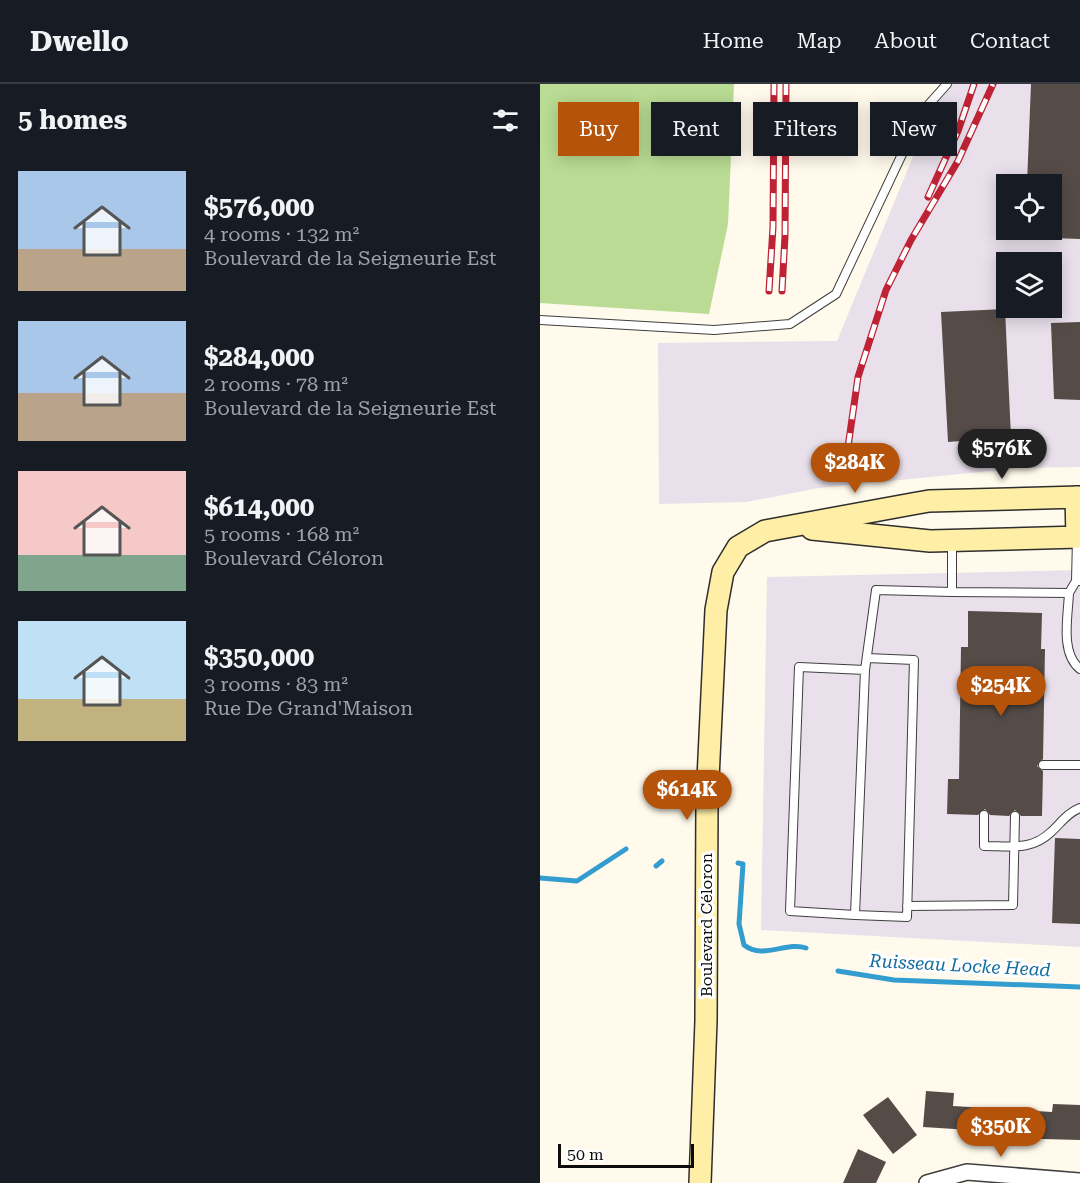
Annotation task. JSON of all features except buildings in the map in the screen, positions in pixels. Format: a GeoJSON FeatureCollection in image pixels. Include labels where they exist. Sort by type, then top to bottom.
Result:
{"type":"FeatureCollection","features":[{"type":"Feature","properties":{"kind":"street","name":"Boulevard Céloron"},"geometry":{"type":"LineString","coordinates":[[700,1183],[706,1021],[707,800],[718,590],[726,565],[738,547],[765,531],[787,526],[929,501],[1078,497]]}},
{"type":"Feature","properties":{"kind":"street"},"geometry":{"type":"LineString","coordinates":[[787,526],[930,541],[1078,537],[1078,497]]}},
{"type":"Feature","properties":{"kind":"street"},"geometry":{"type":"LineString","coordinates":[[927,1183],[967,1172],[1080,1181]]}},
{"type":"Feature","properties":{"kind":"lane"},"geometry":{"type":"LineString","coordinates":[[540,320],[714,330],[790,324],[836,294],[922,112],[947,84]]}},
{"type":"Feature","properties":{"kind":"lane"},"geometry":{"type":"LineString","coordinates":[[1078,537],[1078,581],[1069,593],[1068,650],[1071,661],[1080,669]]}},
{"type":"Feature","properties":{"kind":"lane"},"geometry":{"type":"LineString","coordinates":[[952,540],[952,592]]}},
{"type":"Feature","properties":{"kind":"lane"},"geometry":{"type":"LineString","coordinates":[[855,915],[865,670],[876,590],[1069,593]]}},
{"type":"Feature","properties":{"kind":"lane"},"geometry":{"type":"LineString","coordinates":[[865,670],[799,667],[790,911],[907,917],[915,660],[867,658]]}},
{"type":"Feature","properties":{"kind":"lane"},"geometry":{"type":"LineString","coordinates":[[1043,765],[1080,765]]}},
{"type":"Feature","properties":{"kind":"lane"},"geometry":{"type":"LineString","coordinates":[[984,815],[984,846],[1014,846],[1035,844],[1068,814],[1080,808]]}},
{"type":"Feature","properties":{"kind":"lane"},"geometry":{"type":"LineString","coordinates":[[907,906],[1013,905],[1015,816]]}},
{"type":"Feature","properties":{"kind":"shaded area"},"geometry":{"type":"Polygon","coordinates":[[[943,84],[1080,84],[1080,467],[1020,468],[819,488],[746,502],[659,504],[658,343],[837,341],[913,156],[957,156],[957,102],[936,102],[943,84]]]}},
{"type":"Feature","properties":{"kind":"shaded area"},"geometry":{"type":"Polygon","coordinates":[[[1080,570],[1080,947],[761,930],[767,577],[1080,570]]]}},
{"type":"Feature","properties":{"kind":"green space"},"geometry":{"type":"Polygon","coordinates":[[[540,84],[734,84],[733,102],[651,102],[651,156],[731,156],[728,224],[709,314],[540,303],[540,84]]]}},
{"type":"Feature","properties":{"kind":"waterway","name":"Ruisseau Locke Head"},"geometry":{"type":"LineString","coordinates":[[540,878],[577,881],[626,849]]}},
{"type":"Feature","properties":{"kind":"waterway","name":"Ruisseau Locke Head"},"geometry":{"type":"LineString","coordinates":[[656,866],[662,861]]}},
{"type":"Feature","properties":{"kind":"waterway","name":"Ruisseau Locke Head"},"geometry":{"type":"LineString","coordinates":[[738,863],[743,864],[739,924],[744,945],[759,951],[799,946],[806,948]]}},
{"type":"Feature","properties":{"kind":"waterway","name":"Ruisseau Locke Head"},"geometry":{"type":"LineString","coordinates":[[838,971],[894,980],[1080,987]]}},
{"type":"Feature","properties":{"kind":"railway"},"geometry":{"type":"LineString","coordinates":[[769,291],[773,227],[774,84]]}},
{"type":"Feature","properties":{"kind":"railway"},"geometry":{"type":"LineString","coordinates":[[782,291],[785,236],[786,84]]}},
{"type":"Feature","properties":{"kind":"railway"},"geometry":{"type":"LineString","coordinates":[[928,197],[958,131],[974,84]]}},
{"type":"Feature","properties":{"kind":"railway"},"geometry":{"type":"LineString","coordinates":[[848,447],[858,377],[886,290],[911,240],[958,161],[993,84]]}}]}
